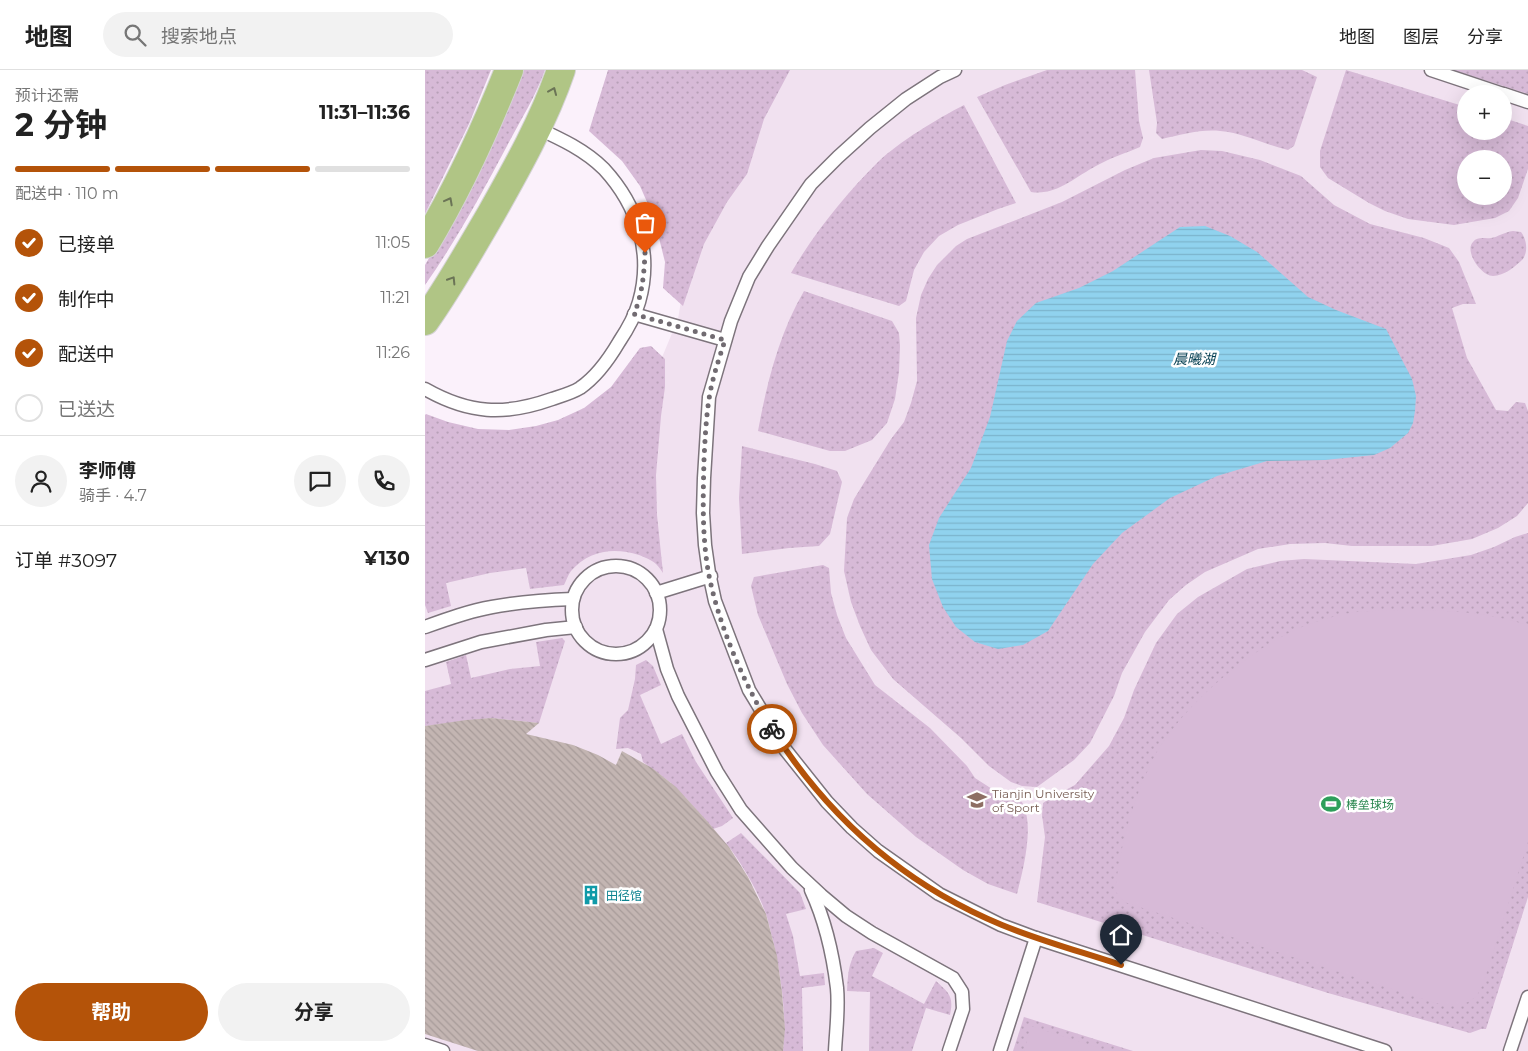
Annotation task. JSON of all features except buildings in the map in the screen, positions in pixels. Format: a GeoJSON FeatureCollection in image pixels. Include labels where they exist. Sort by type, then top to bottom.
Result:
{"type":"FeatureCollection","features":[{"type":"Feature","properties":{"kind":"main road"},"geometry":{"type":"LineString","coordinates":[[425,244],[484,132],[509,70]]}},
{"type":"Feature","properties":{"kind":"main road"},"geometry":{"type":"LineString","coordinates":[[425,321],[468,255],[504,191],[537,128],[561,70]]}},
{"type":"Feature","properties":{"kind":"lane"},"geometry":{"type":"LineString","coordinates":[[955,70],[938,74],[906,99],[870,128],[811,184],[749,277],[731,321],[709,397],[705,435],[703,513],[705,545],[715,601],[749,690],[784,748],[827,802],[851,828],[878,851],[939,894],[1001,925],[1036,938],[1385,1051]]}},
{"type":"Feature","properties":{"kind":"lane"},"geometry":{"type":"LineString","coordinates":[[1431,70],[1476,85]]}},
{"type":"Feature","properties":{"kind":"lane"},"geometry":{"type":"LineString","coordinates":[[1512,97],[1528,102]]}},
{"type":"Feature","properties":{"kind":"lane"},"geometry":{"type":"LineString","coordinates":[[425,389],[442,399],[464,406],[488,410],[510,411],[542,403],[579,388],[598,372],[618,344],[634,314],[639,302],[643,280],[645,253],[640,229],[631,209],[619,187],[603,168],[570,143],[537,128]]}},
{"type":"Feature","properties":{"kind":"lane"},"geometry":{"type":"LineString","coordinates":[[634,314],[725,340]]}},
{"type":"Feature","properties":{"kind":"lane"},"geometry":{"type":"LineString","coordinates":[[617,566],[631,568],[644,576],[654,587],[656,593],[659,600],[660,615],[656,629],[636,649],[623,653],[608,653],[595,648],[583,639],[576,627],[572,614],[573,599],[579,586],[589,575],[602,568],[617,566]]}},
{"type":"Feature","properties":{"kind":"lane"},"geometry":{"type":"LineString","coordinates":[[656,593],[711,576]]}},
{"type":"Feature","properties":{"kind":"lane"},"geometry":{"type":"LineString","coordinates":[[425,627],[463,614],[490,608],[536,601],[573,599]]}},
{"type":"Feature","properties":{"kind":"lane"},"geometry":{"type":"LineString","coordinates":[[425,660],[481,642],[547,630],[576,627]]}},
{"type":"Feature","properties":{"kind":"lane"},"geometry":{"type":"LineString","coordinates":[[656,629],[667,669],[697,737],[741,810],[808,883],[846,916],[872,933],[953,978],[962,992],[963,1009],[949,1051]]}},
{"type":"Feature","properties":{"kind":"lane"},"geometry":{"type":"LineString","coordinates":[[808,883],[820,909],[837,990],[835,1051]]}},
{"type":"Feature","properties":{"kind":"lane"},"geometry":{"type":"LineString","coordinates":[[999,1051],[1036,938]]}},
{"type":"Feature","properties":{"kind":"lane"},"geometry":{"type":"LineString","coordinates":[[1510,1051],[1528,997]]}},
{"type":"Feature","properties":{"kind":"lane"},"geometry":{"type":"LineString","coordinates":[[425,1045],[443,1051]]}},
{"type":"Feature","properties":{"kind":"shaded area"},"geometry":{"type":"Polygon","coordinates":[[[425,70],[491,70],[469,124],[425,214],[425,70]]]}},
{"type":"Feature","properties":{"kind":"shaded area"},"geometry":{"type":"Polygon","coordinates":[[[516,70],[545,70],[532,99],[478,199],[425,285],[425,265],[441,238],[516,70]]]}},
{"type":"Feature","properties":{"kind":"shaded area"},"geometry":{"type":"Polygon","coordinates":[[[608,70],[790,70],[764,119],[747,174],[727,202],[704,244],[683,306],[663,288],[665,262],[654,218],[640,186],[622,161],[589,131],[608,70]]]}},
{"type":"Feature","properties":{"kind":"shaded area","name":"Tianjin University of Sport"},"geometry":{"type":"Polygon","coordinates":[[[694,70],[1528,70],[1528,1051],[425,1051],[425,550],[527,453],[660,362],[678,319],[683,289],[694,70]]]}},
{"type":"Feature","properties":{"kind":"shaded area"},"geometry":{"type":"Polygon","coordinates":[[[1047,70],[1135,70],[1139,121],[1143,138],[1140,147],[1101,163],[1065,185],[1049,191],[1031,192],[977,97],[1047,70]]]}},
{"type":"Feature","properties":{"kind":"shaded area"},"geometry":{"type":"Polygon","coordinates":[[[1149,70],[1302,70],[1317,77],[1294,146],[1288,150],[1238,134],[1220,131],[1183,134],[1162,139],[1156,133],[1157,123],[1149,70]]]}},
{"type":"Feature","properties":{"kind":"shaded area"},"geometry":{"type":"Polygon","coordinates":[[[1346,70],[1457,104],[1457,140],[1512,140],[1512,121],[1528,126],[1528,169],[1518,198],[1509,211],[1495,218],[1454,225],[1408,219],[1369,203],[1328,178],[1320,167],[1320,151],[1346,70]]]}},
{"type":"Feature","properties":{"kind":"shaded area"},"geometry":{"type":"Polygon","coordinates":[[[1453,70],[1528,70],[1528,94],[1512,89],[1512,85],[1500,85],[1453,70]]]}},
{"type":"Feature","properties":{"kind":"shaded area"},"geometry":{"type":"Polygon","coordinates":[[[964,105],[1016,203],[958,225],[939,236],[924,252],[914,270],[906,301],[899,306],[791,273],[831,215],[878,162],[919,131],[964,105]]]}},
{"type":"Feature","properties":{"kind":"shaded area"},"geometry":{"type":"Polygon","coordinates":[[[1201,150],[1222,151],[1260,160],[1301,176],[1334,205],[1370,224],[1424,238],[1449,248],[1459,262],[1476,304],[1463,304],[1452,308],[1467,358],[1496,410],[1508,411],[1516,402],[1525,403],[1528,411],[1528,503],[1517,516],[1498,528],[1472,539],[1432,546],[1290,544],[1258,549],[1205,572],[1169,600],[1145,632],[1122,673],[1114,696],[1090,743],[1074,760],[1037,787],[1022,786],[1011,782],[989,766],[961,738],[893,679],[871,650],[851,602],[844,571],[847,518],[854,499],[891,439],[904,422],[911,403],[917,381],[916,318],[921,295],[937,265],[956,246],[967,239],[1062,202],[1125,170],[1154,158],[1201,150]]]}},
{"type":"Feature","properties":{"kind":"shaded area"},"geometry":{"type":"Polygon","coordinates":[[[1513,231],[1521,232],[1525,238],[1525,256],[1505,272],[1497,276],[1488,275],[1479,268],[1472,257],[1471,246],[1473,242],[1479,238],[1494,237],[1513,231]]]}},
{"type":"Feature","properties":{"kind":"shaded area"},"geometry":{"type":"Polygon","coordinates":[[[804,291],[892,321],[899,333],[899,372],[895,399],[887,423],[872,440],[845,451],[830,451],[758,431],[765,394],[775,359],[795,307],[804,291]]]}},
{"type":"Feature","properties":{"kind":"shaded area"},"geometry":{"type":"Polygon","coordinates":[[[651,346],[665,359],[665,387],[656,475],[657,515],[663,573],[654,563],[639,555],[620,551],[602,552],[578,564],[570,573],[564,585],[530,589],[526,568],[490,573],[446,583],[451,606],[428,613],[425,605],[425,415],[478,429],[509,430],[558,420],[584,408],[611,387],[640,348],[651,346]]]}},
{"type":"Feature","properties":{"kind":"shaded area"},"geometry":{"type":"Polygon","coordinates":[[[742,446],[837,471],[842,482],[830,534],[819,546],[742,554],[739,498],[742,446]]]}},
{"type":"Feature","properties":{"kind":"shaded area","name":"棒垒球场"},"geometry":{"type":"Polygon","coordinates":[[[1528,533],[1528,897],[1486,1029],[1470,1033],[1328,993],[1037,902],[1045,837],[1042,815],[1043,803],[1075,785],[1109,746],[1124,718],[1134,690],[1156,643],[1177,614],[1198,597],[1247,569],[1280,561],[1304,559],[1416,564],[1471,555],[1528,533]]]}},
{"type":"Feature","properties":{"kind":"shaded area"},"geometry":{"type":"Polygon","coordinates":[[[823,565],[829,568],[831,593],[846,638],[875,685],[930,728],[967,766],[975,778],[1003,796],[1022,802],[1028,823],[1028,835],[1025,860],[1017,894],[988,884],[963,870],[916,837],[867,794],[823,745],[802,713],[787,684],[758,615],[751,586],[754,577],[823,565]]]}},
{"type":"Feature","properties":{"kind":"shaded area","name":"棒垒球场"},"geometry":{"type":"Polygon","coordinates":[[[1405,610],[1467,613],[1497,617],[1528,625],[1528,842],[1483,984],[1478,994],[1470,1001],[1460,1005],[1435,1003],[1124,902],[1115,891],[1123,844],[1131,814],[1154,757],[1183,716],[1230,671],[1265,646],[1283,636],[1321,620],[1344,614],[1366,611],[1405,610]]]}},
{"type":"Feature","properties":{"kind":"shaded area"},"geometry":{"type":"Polygon","coordinates":[[[562,638],[565,641],[539,723],[492,718],[425,726],[425,691],[451,684],[446,662],[466,655],[471,678],[510,669],[540,666],[536,642],[562,638]]]}},
{"type":"Feature","properties":{"kind":"shaded area"},"geometry":{"type":"Polygon","coordinates":[[[646,660],[653,666],[661,685],[640,695],[661,744],[682,734],[696,762],[733,818],[722,826],[713,829],[685,797],[665,792],[671,783],[643,762],[641,754],[628,748],[616,749],[620,718],[628,710],[636,665],[646,660]]]}},
{"type":"Feature","properties":{"kind":"shaded area"},"geometry":{"type":"Polygon","coordinates":[[[741,833],[800,893],[806,909],[786,914],[793,936],[800,976],[824,973],[825,985],[802,988],[803,1051],[783,1051],[783,995],[768,920],[754,886],[726,843],[741,833]]]}},
{"type":"Feature","properties":{"kind":"shaded area"},"geometry":{"type":"Polygon","coordinates":[[[874,948],[883,953],[872,976],[924,1004],[936,981],[951,999],[950,1015],[926,1008],[912,1051],[869,1051],[870,992],[847,991],[850,966],[856,951],[874,948]]]}},
{"type":"Feature","properties":{"kind":"shaded area"},"geometry":{"type":"Polygon","coordinates":[[[1024,1017],[1133,1051],[1013,1051],[1024,1017]]]}},
{"type":"Feature","properties":{"kind":"shaded area"},"geometry":{"type":"Polygon","coordinates":[[[1031,1026],[1109,1051],[1024,1051],[1031,1026]]]}},
{"type":"Feature","properties":{"kind":"water","name":"晨曦湖"},"geometry":{"type":"Polygon","coordinates":[[[1205,226],[1230,236],[1257,252],[1308,297],[1386,329],[1412,379],[1416,396],[1413,423],[1408,433],[1390,448],[1374,455],[1325,460],[1267,461],[1217,476],[1170,498],[1122,533],[1093,564],[1048,631],[1023,645],[998,649],[975,642],[956,627],[943,607],[932,579],[929,545],[939,518],[971,468],[990,417],[1007,341],[1017,321],[1036,303],[1079,288],[1113,271],[1180,227],[1205,226]]]}},
{"type":"Feature","properties":{"kind":"way so far"},"geometry":{"type":"LineString","coordinates":[[645,253],[643,280],[639,302],[634,314],[725,340],[709,397],[705,435],[703,513],[705,545],[715,601],[725,630],[749,690],[772,729]]}},
{"type":"Feature","properties":{"kind":"place","name":"Tianjin University of Sport"},"geometry":{"type":"Point","coordinates":[977,800]}},
{"type":"Feature","properties":{"kind":"place","name":"棒垒球场"},"geometry":{"type":"Point","coordinates":[1331,804]}},
{"type":"Feature","properties":{"kind":"place","name":"田径馆"},"geometry":{"type":"Point","coordinates":[591,895]}},
{"type":"Feature","properties":{"kind":"route"},"geometry":{"type":"LineString","coordinates":[[772,729],[807,778],[851,828],[878,851],[939,894],[1001,925],[1121,965]]}}]}
